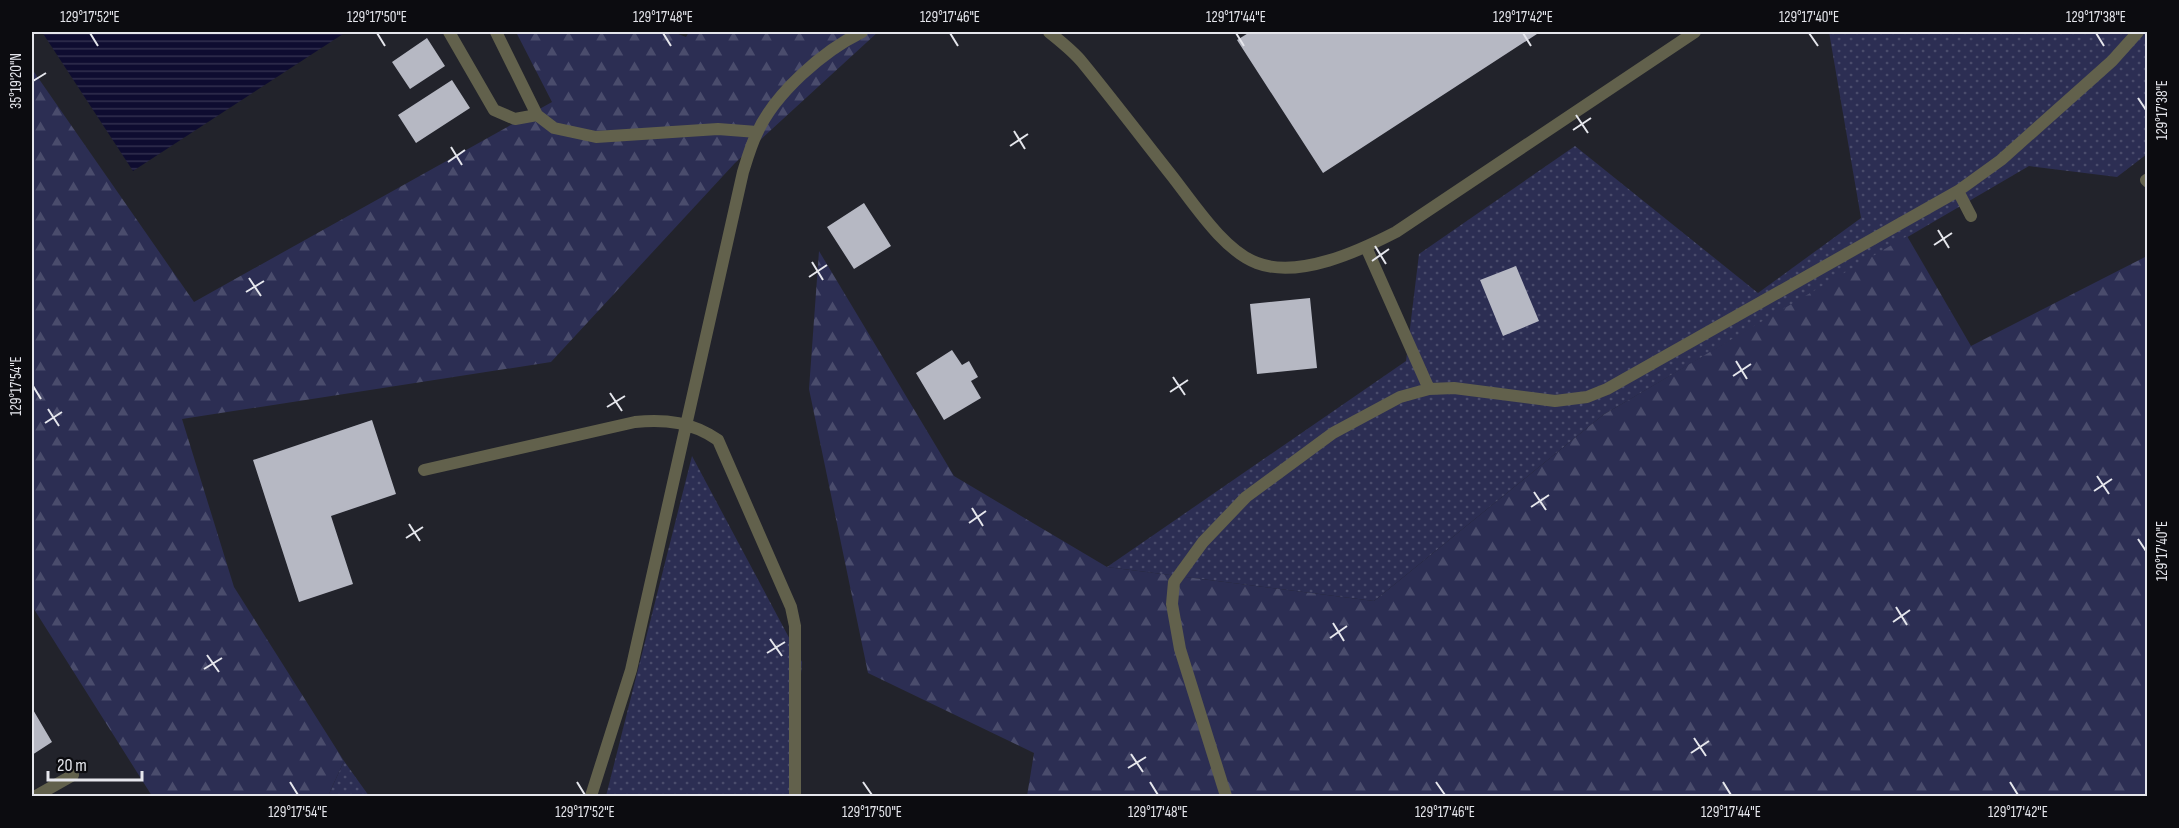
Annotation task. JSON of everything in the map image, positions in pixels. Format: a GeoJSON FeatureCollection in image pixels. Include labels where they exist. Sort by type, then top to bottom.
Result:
{"type":"FeatureCollection","features":[{"type":"Feature","properties":{"kind":"lane"},"geometry":{"type":"LineString","coordinates":[[449,32],[494,110],[515,119],[537,115]]}},
{"type":"Feature","properties":{"kind":"lane"},"geometry":{"type":"LineString","coordinates":[[496,32],[537,115],[554,128],[596,137],[718,129],[757,132]]}},
{"type":"Feature","properties":{"kind":"lane"},"geometry":{"type":"LineString","coordinates":[[591,796],[632,670],[743,172],[757,132],[776,103],[812,65],[847,39],[862,32]]}},
{"type":"Feature","properties":{"kind":"lane"},"geometry":{"type":"LineString","coordinates":[[1049,32],[1080,59],[1205,218],[1232,248],[1257,263],[1286,268],[1323,262],[1366,247],[1396,232],[1695,32]]}},
{"type":"Feature","properties":{"kind":"lane"},"geometry":{"type":"LineString","coordinates":[[1226,796],[1180,649],[1172,604],[1174,582],[1203,542],[1246,497],[1333,433],[1400,397],[1430,389],[1454,388],[1555,401],[1587,397],[1607,388],[1958,191],[2001,160],[2112,61],[2138,32]]}},
{"type":"Feature","properties":{"kind":"lane"},"geometry":{"type":"LineString","coordinates":[[1958,191],[1971,216]]}},
{"type":"Feature","properties":{"kind":"lane"},"geometry":{"type":"LineString","coordinates":[[1366,247],[1430,389]]}},
{"type":"Feature","properties":{"kind":"lane"},"geometry":{"type":"LineString","coordinates":[[424,470],[635,422],[662,419],[705,430],[718,440],[791,607],[795,637],[795,796]]}},
{"type":"Feature","properties":{"kind":"lane"},"geometry":{"type":"LineString","coordinates":[[36,796],[73,775]]}},
{"type":"Feature","properties":{"kind":"green space"},"geometry":{"type":"Polygon","coordinates":[[[516,32],[673,32],[686,37],[689,32],[878,32],[735,163],[551,362],[182,419],[234,587],[344,761],[328,796],[152,796],[32,606],[32,69],[194,302],[552,102],[516,32]]]}},
{"type":"Feature","properties":{"kind":"green space"},"geometry":{"type":"Polygon","coordinates":[[[1829,32],[2147,32],[2147,154],[2117,177],[2029,166],[1603,415],[1374,601],[1107,567],[1406,361],[1419,254],[1575,146],[1758,293],[1861,218],[1829,32]]]}},
{"type":"Feature","properties":{"kind":"green space"},"geometry":{"type":"Polygon","coordinates":[[[1907,236],[1971,346],[2147,256],[2147,796],[1027,796],[1034,753],[868,673],[809,389],[819,251],[954,476],[1107,567],[1374,601],[1603,415],[1907,236]]]}},
{"type":"Feature","properties":{"kind":"green space"},"geometry":{"type":"Polygon","coordinates":[[[692,456],[802,662],[791,796],[606,796],[692,456]]]}},
{"type":"Feature","properties":{"kind":"green space"},"geometry":{"type":"Polygon","coordinates":[[[344,761],[369,796],[328,796],[344,761]]]}},
{"type":"Feature","properties":{"kind":"shaded area"},"geometry":{"type":"Polygon","coordinates":[[[42,32],[346,32],[133,171],[42,32]]]}},
{"type":"Feature","properties":{"kind":"building"},"geometry":{"type":"Polygon","coordinates":[[[1250,32],[1540,32],[1323,173],[1237,40],[1250,32]]]}},
{"type":"Feature","properties":{"kind":"building"},"geometry":{"type":"Polygon","coordinates":[[[427,38],[445,66],[410,89],[392,62],[427,38]]]}},
{"type":"Feature","properties":{"kind":"building"},"geometry":{"type":"Polygon","coordinates":[[[452,80],[470,108],[416,143],[398,115],[452,80]]]}},
{"type":"Feature","properties":{"kind":"building"},"geometry":{"type":"Polygon","coordinates":[[[864,203],[891,246],[854,269],[827,227],[864,203]]]}},
{"type":"Feature","properties":{"kind":"building"},"geometry":{"type":"Polygon","coordinates":[[[1516,266],[1539,321],[1503,336],[1480,280],[1516,266]]]}},
{"type":"Feature","properties":{"kind":"building"},"geometry":{"type":"Polygon","coordinates":[[[1310,298],[1317,368],[1257,374],[1250,304],[1310,298]]]}},
{"type":"Feature","properties":{"kind":"building"},"geometry":{"type":"Polygon","coordinates":[[[952,350],[962,365],[969,361],[978,377],[971,381],[981,398],[944,420],[916,373],[952,350]]]}},
{"type":"Feature","properties":{"kind":"building"},"geometry":{"type":"Polygon","coordinates":[[[372,420],[396,494],[331,516],[353,584],[299,602],[253,460],[372,420]]]}},
{"type":"Feature","properties":{"kind":"building"},"geometry":{"type":"Polygon","coordinates":[[[32,708],[52,742],[32,755],[32,708]]]}}]}
